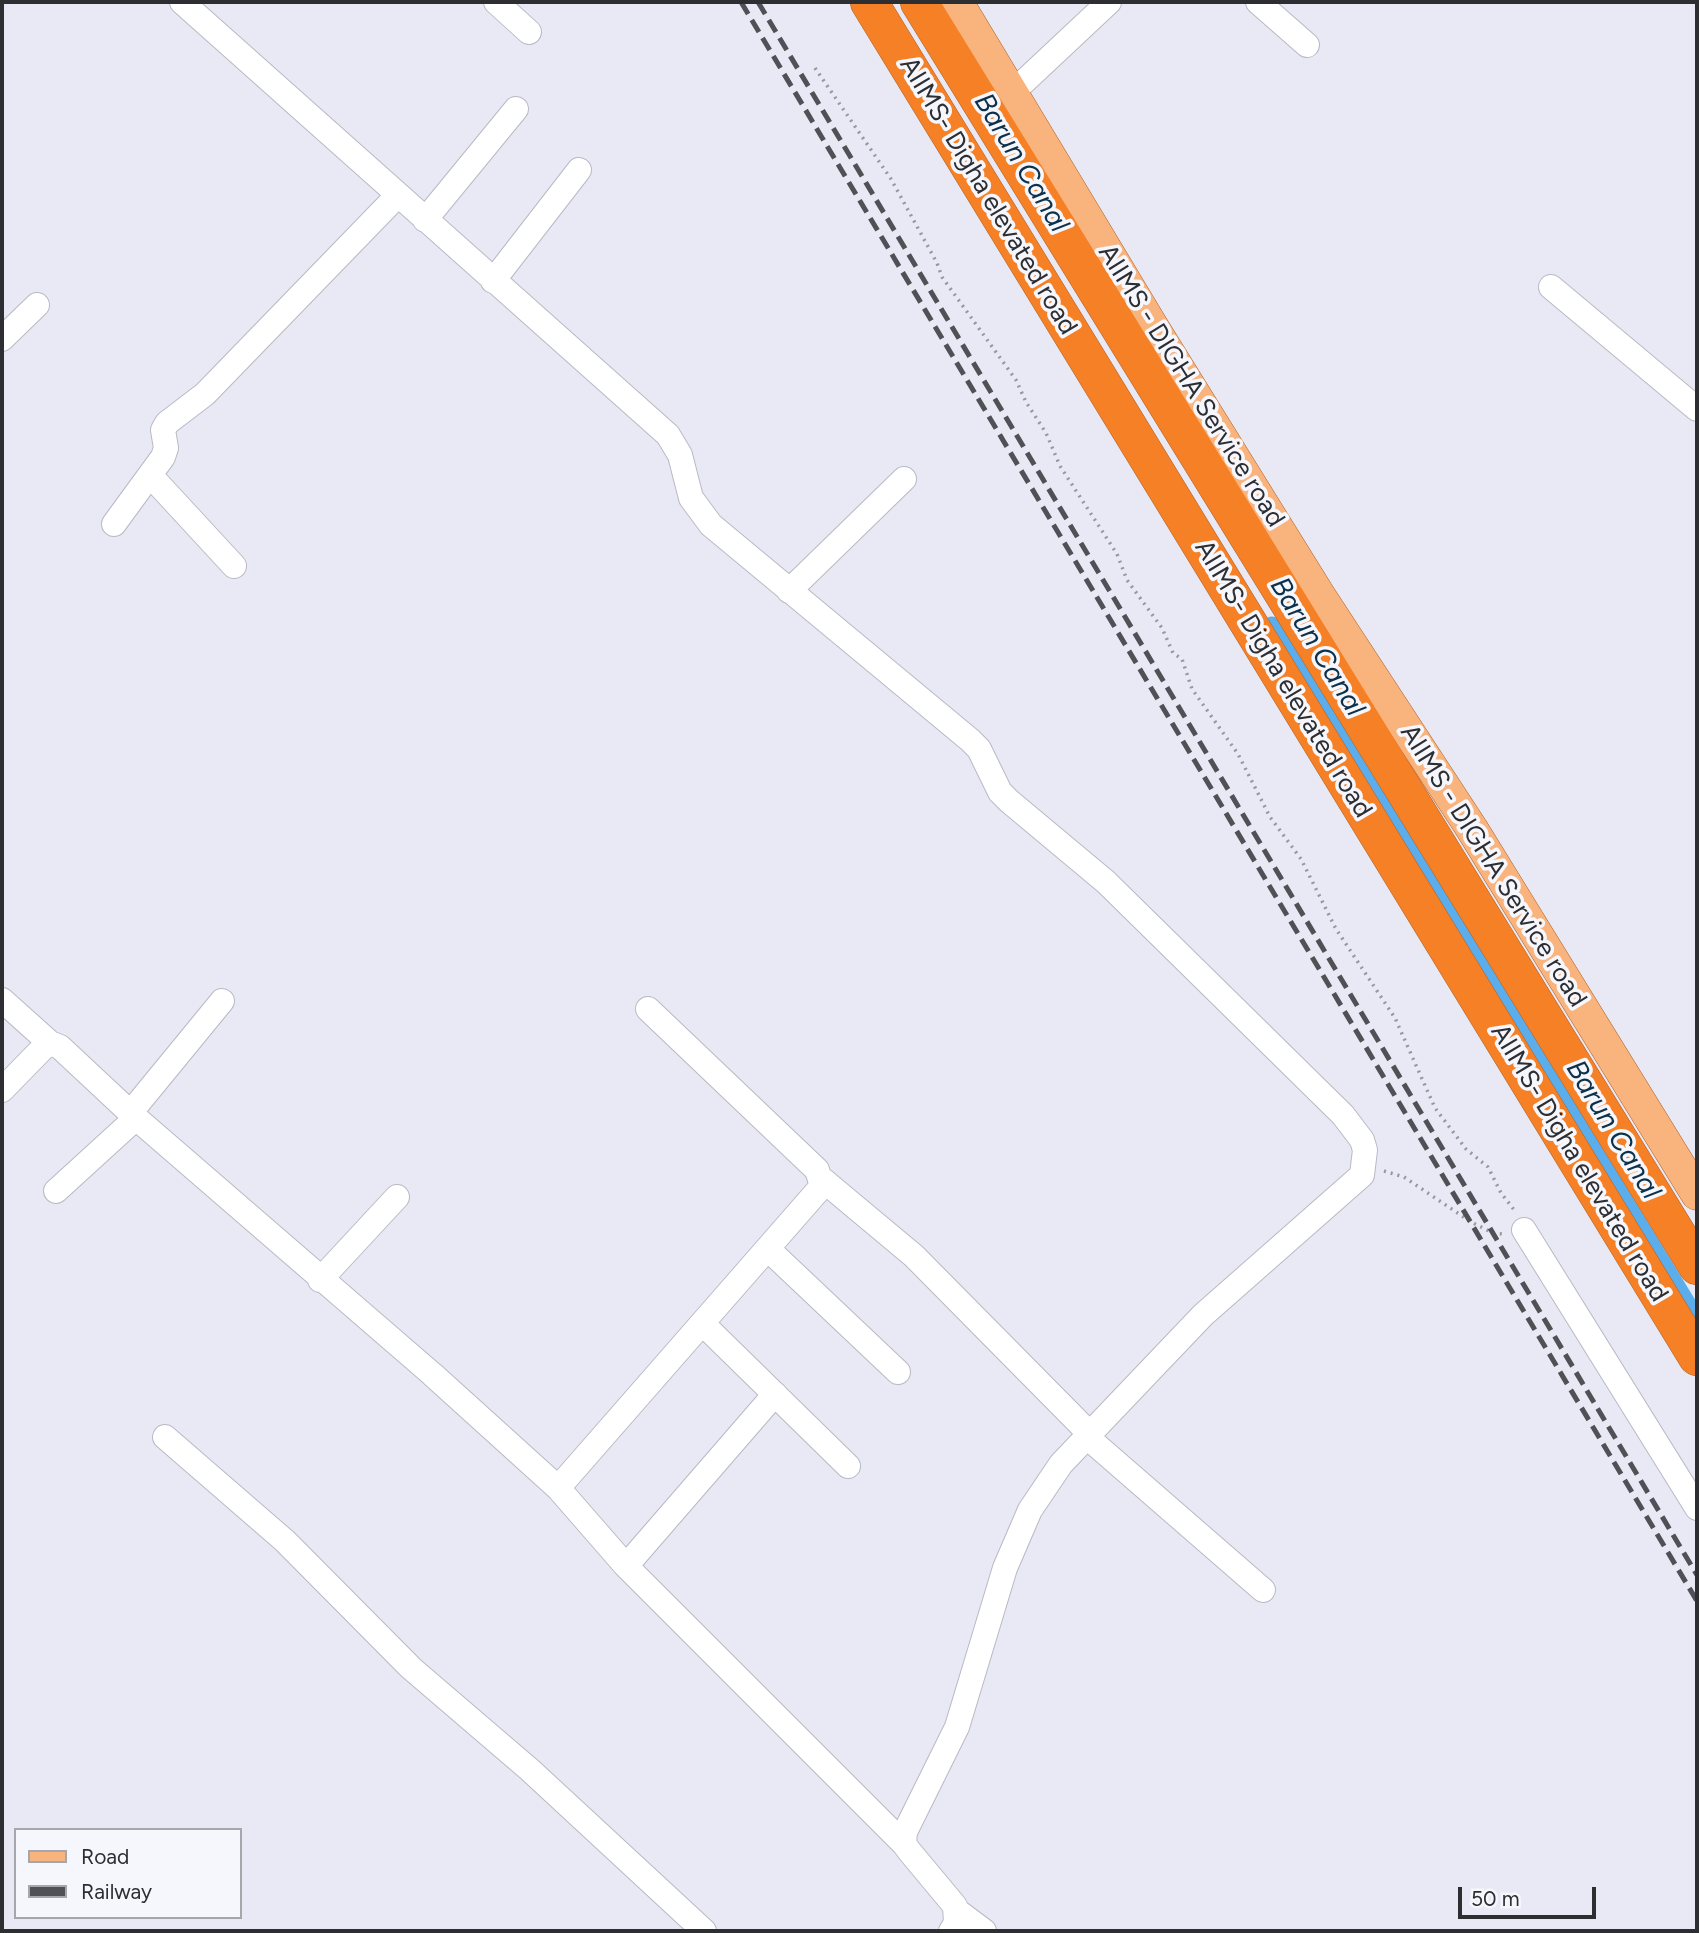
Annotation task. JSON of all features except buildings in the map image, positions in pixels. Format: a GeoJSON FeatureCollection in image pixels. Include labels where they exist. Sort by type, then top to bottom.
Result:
{"type":"FeatureCollection","features":[{"type":"Feature","properties":{"kind":"highway","name":"AIIMS- Digha elevated road"},"geometry":{"type":"LineString","coordinates":[[869,2],[1697,1357]]}},
{"type":"Feature","properties":{"kind":"highway","name":"AIIMS- Digha elevated road"},"geometry":{"type":"LineString","coordinates":[[919,2],[1697,1266]]}},
{"type":"Feature","properties":{"kind":"main road","name":"AIIMS - DIGHA Service road"},"geometry":{"type":"LineString","coordinates":[[957,2],[1152,326],[1319,594],[1472,829],[1697,1194]]}},
{"type":"Feature","properties":{"kind":"street"},"geometry":{"type":"LineString","coordinates":[[181,2],[668,435],[680,456],[691,498],[699,511],[728,542],[970,740],[979,749],[1000,792],[1106,882],[1343,1115],[1365,1150],[1362,1175],[1203,1315],[1088,1435],[1045,1485],[1030,1510],[1005,1568],[948,1751],[912,1815],[904,1844]]}},
{"type":"Feature","properties":{"kind":"street"},"geometry":{"type":"LineString","coordinates":[[496,2],[529,32]]}},
{"type":"Feature","properties":{"kind":"street"},"geometry":{"type":"LineString","coordinates":[[1013,92],[1109,2]]}},
{"type":"Feature","properties":{"kind":"street"},"geometry":{"type":"LineString","coordinates":[[1258,2],[1307,45]]}},
{"type":"Feature","properties":{"kind":"street"},"geometry":{"type":"LineString","coordinates":[[425,220],[516,109]]}},
{"type":"Feature","properties":{"kind":"street"},"geometry":{"type":"LineString","coordinates":[[493,281],[579,170]]}},
{"type":"Feature","properties":{"kind":"street"},"geometry":{"type":"LineString","coordinates":[[114,524],[165,452],[163,430],[167,423],[205,394],[397,196]]}},
{"type":"Feature","properties":{"kind":"street"},"geometry":{"type":"LineString","coordinates":[[1551,287],[1697,409]]}},
{"type":"Feature","properties":{"kind":"street"},"geometry":{"type":"LineString","coordinates":[[2,339],[37,305]]}},
{"type":"Feature","properties":{"kind":"street"},"geometry":{"type":"LineString","coordinates":[[150,475],[234,566]]}},
{"type":"Feature","properties":{"kind":"street"},"geometry":{"type":"LineString","coordinates":[[789,591],[904,479]]}},
{"type":"Feature","properties":{"kind":"street"},"geometry":{"type":"LineString","coordinates":[[2,1000],[50,1043],[60,1047],[133,1115],[558,1488],[626,1566],[904,1844],[947,1894],[954,1920],[984,1931]]}},
{"type":"Feature","properties":{"kind":"street"},"geometry":{"type":"LineString","coordinates":[[56,1191],[133,1115],[222,1001]]}},
{"type":"Feature","properties":{"kind":"street"},"geometry":{"type":"LineString","coordinates":[[648,1009],[817,1170],[823,1180],[915,1256],[1088,1435],[1264,1590]]}},
{"type":"Feature","properties":{"kind":"street"},"geometry":{"type":"LineString","coordinates":[[2,1090],[50,1043]]}},
{"type":"Feature","properties":{"kind":"street"},"geometry":{"type":"LineString","coordinates":[[558,1488],[705,1325],[819,1192],[823,1180]]}},
{"type":"Feature","properties":{"kind":"street"},"geometry":{"type":"LineString","coordinates":[[320,1280],[397,1197]]}},
{"type":"Feature","properties":{"kind":"street"},"geometry":{"type":"LineString","coordinates":[[1524,1230],[1697,1508]]}},
{"type":"Feature","properties":{"kind":"street"},"geometry":{"type":"LineString","coordinates":[[769,1250],[898,1372]]}},
{"type":"Feature","properties":{"kind":"street"},"geometry":{"type":"LineString","coordinates":[[705,1325],[848,1466]]}},
{"type":"Feature","properties":{"kind":"street"},"geometry":{"type":"LineString","coordinates":[[626,1566],[775,1394]]}},
{"type":"Feature","properties":{"kind":"street"},"geometry":{"type":"LineString","coordinates":[[165,1437],[285,1541],[411,1668],[530,1770],[704,1931]]}},
{"type":"Feature","properties":{"kind":"path"},"geometry":{"type":"LineString","coordinates":[[816,68],[891,179],[937,262],[942,277],[1017,380],[1026,402],[1046,433],[1060,466],[1116,554],[1127,580],[1162,628],[1173,653],[1182,659],[1192,689],[1238,754],[1270,817],[1301,859],[1336,929],[1395,1018],[1436,1108],[1466,1149],[1488,1167],[1524,1230],[1493,1233],[1404,1177],[1375,1171],[1362,1175]]}},
{"type":"Feature","properties":{"kind":"waterway","name":"Barun Canal"},"geometry":{"type":"LineString","coordinates":[[1272,626],[1697,1321]]}},
{"type":"Feature","properties":{"kind":"railway"},"geometry":{"type":"LineString","coordinates":[[741,2],[1697,1601]]}},
{"type":"Feature","properties":{"kind":"railway"},"geometry":{"type":"LineString","coordinates":[[758,2],[1697,1575]]}}]}
